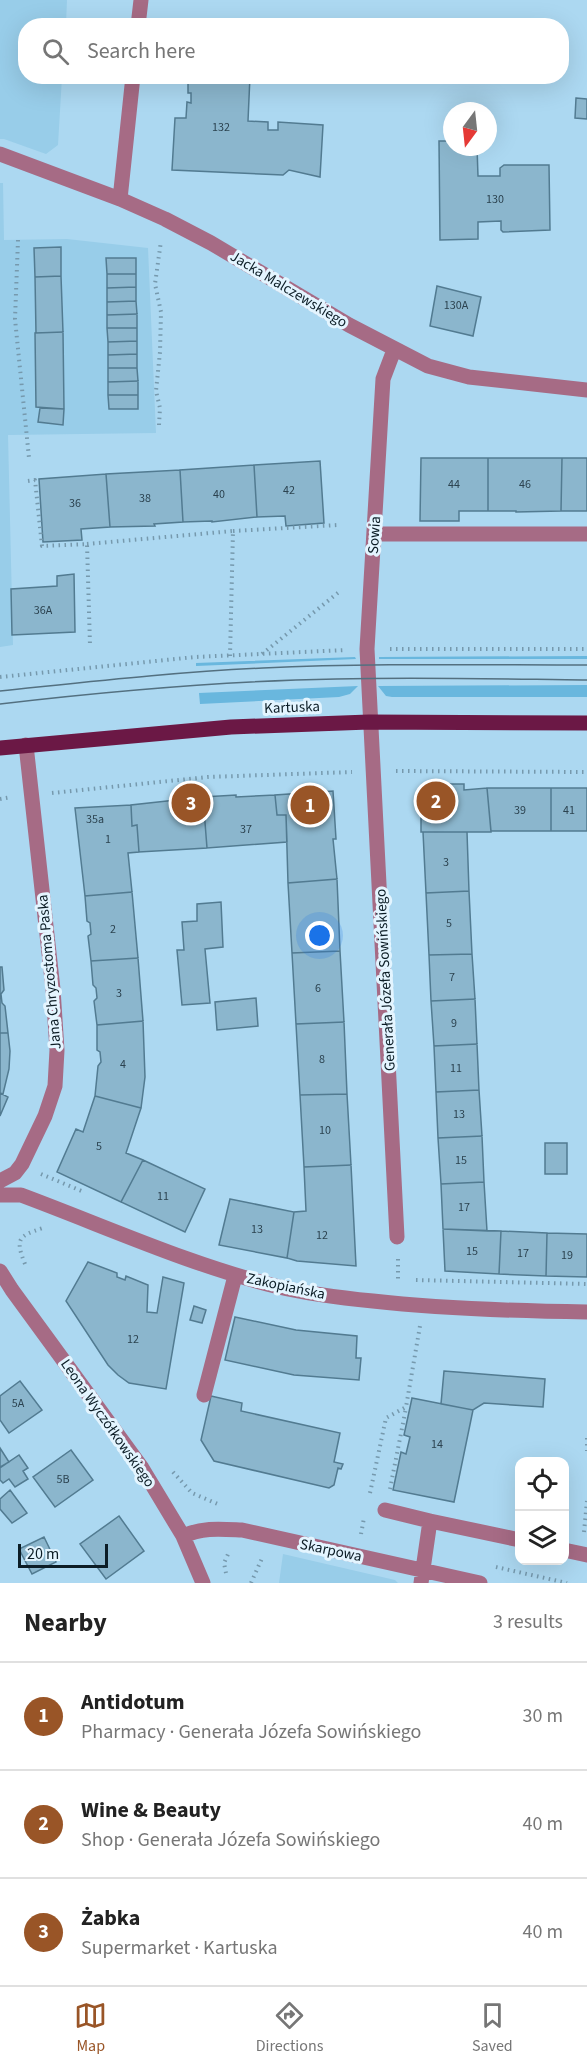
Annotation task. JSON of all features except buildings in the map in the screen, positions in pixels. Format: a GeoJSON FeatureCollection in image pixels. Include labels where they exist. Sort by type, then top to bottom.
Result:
{"type":"FeatureCollection","features":[{"type":"Feature","properties":{"kind":"main road","name":"Kartuska"},"geometry":{"type":"LineString","coordinates":[[0,748],[231,727],[369,722],[587,723]]}},
{"type":"Feature","properties":{"kind":"street"},"geometry":{"type":"LineString","coordinates":[[139,18],[141,0]]}},
{"type":"Feature","properties":{"kind":"street"},"geometry":{"type":"LineString","coordinates":[[120,199],[132,84]]}},
{"type":"Feature","properties":{"kind":"street","name":"Jacka Malczewskiego"},"geometry":{"type":"LineString","coordinates":[[0,154],[120,199],[165,219],[211,243],[349,325],[428,366],[469,376],[587,390]]}},
{"type":"Feature","properties":{"kind":"street","name":"Sowia"},"geometry":{"type":"LineString","coordinates":[[369,722],[367,649],[383,379],[394,350]]}},
{"type":"Feature","properties":{"kind":"street"},"geometry":{"type":"LineString","coordinates":[[374,534],[587,534]]}},
{"type":"Feature","properties":{"kind":"street","name":"Generała Józefa Sowińskiego"},"geometry":{"type":"LineString","coordinates":[[369,722],[374,771],[398,1237]]}},
{"type":"Feature","properties":{"kind":"street","name":"Jana Chryzostoma Paska"},"geometry":{"type":"LineString","coordinates":[[0,1181],[15,1173],[22,1164],[45,1116],[55,1086],[57,1050],[53,989],[26,746]]}},
{"type":"Feature","properties":{"kind":"street","name":"Zakopiańska"},"geometry":{"type":"LineString","coordinates":[[0,1195],[21,1195],[194,1262],[235,1276],[282,1288],[414,1306],[587,1312]]}},
{"type":"Feature","properties":{"kind":"street","name":"Leona Wyczółkowskiego"},"geometry":{"type":"LineString","coordinates":[[0,1271],[141,1468],[183,1536],[203,1583]]}},
{"type":"Feature","properties":{"kind":"street"},"geometry":{"type":"LineString","coordinates":[[204,1395],[235,1276]]}},
{"type":"Feature","properties":{"kind":"street"},"geometry":{"type":"LineString","coordinates":[[385,1510],[515,1539]]}},
{"type":"Feature","properties":{"kind":"street"},"geometry":{"type":"LineString","coordinates":[[422,1576],[430,1521]]}},
{"type":"Feature","properties":{"kind":"street","name":"Skarpowa"},"geometry":{"type":"LineString","coordinates":[[183,1536],[210,1528],[242,1530],[422,1576],[480,1583]]}},
{"type":"Feature","properties":{"kind":"street"},"geometry":{"type":"LineString","coordinates":[[569,1551],[587,1555]]}},
{"type":"Feature","properties":{"kind":"path"},"geometry":{"type":"LineString","coordinates":[[159,425],[160,408],[156,391],[161,312],[155,284],[157,256],[165,219]]}},
{"type":"Feature","properties":{"kind":"path"},"geometry":{"type":"LineString","coordinates":[[18,240],[15,318],[29,458]]}},
{"type":"Feature","properties":{"kind":"path"},"geometry":{"type":"LineString","coordinates":[[28,481],[35,480],[42,546],[338,525]]}},
{"type":"Feature","properties":{"kind":"path"},"geometry":{"type":"LineString","coordinates":[[230,656],[233,531]]}},
{"type":"Feature","properties":{"kind":"path"},"geometry":{"type":"LineString","coordinates":[[87,544],[90,645]]}},
{"type":"Feature","properties":{"kind":"path"},"geometry":{"type":"LineString","coordinates":[[261,654],[339,592]]}},
{"type":"Feature","properties":{"kind":"path"},"geometry":{"type":"LineString","coordinates":[[0,676],[195,657],[367,649],[587,649]]}},
{"type":"Feature","properties":{"kind":"path"},"geometry":{"type":"LineString","coordinates":[[50,793],[208,777],[374,771],[587,772]]}},
{"type":"Feature","properties":{"kind":"path"},"geometry":{"type":"LineString","coordinates":[[22,1164],[88,1194]]}},
{"type":"Feature","properties":{"kind":"path"},"geometry":{"type":"LineString","coordinates":[[26,1268],[18,1247],[19,1240],[26,1233],[50,1226]]}},
{"type":"Feature","properties":{"kind":"path"},"geometry":{"type":"LineString","coordinates":[[387,1278],[587,1284]]}},
{"type":"Feature","properties":{"kind":"path"},"geometry":{"type":"LineString","coordinates":[[389,1489],[420,1322]]}},
{"type":"Feature","properties":{"kind":"path"},"geometry":{"type":"LineString","coordinates":[[369,1494],[386,1419],[406,1407]]}},
{"type":"Feature","properties":{"kind":"path"},"geometry":{"type":"LineString","coordinates":[[587,1438],[587,1451]]}},
{"type":"Feature","properties":{"kind":"path"},"geometry":{"type":"LineString","coordinates":[[167,1464],[192,1494],[226,1507]]}},
{"type":"Feature","properties":{"kind":"path"},"geometry":{"type":"LineString","coordinates":[[365,1515],[360,1536],[370,1539]]}},
{"type":"Feature","properties":{"kind":"path"},"geometry":{"type":"LineString","coordinates":[[251,1583],[267,1547]]}},
{"type":"Feature","properties":{"kind":"path"},"geometry":{"type":"LineString","coordinates":[[227,1582],[224,1563],[229,1552],[234,1549]]}},
{"type":"Feature","properties":{"kind":"path"},"geometry":{"type":"LineString","coordinates":[[492,1566],[567,1583]]}},
{"type":"Feature","properties":{"kind":"shaded area"},"geometry":{"type":"Polygon","coordinates":[[[0,0],[67,0],[66,18],[18,18],[18,84],[62,84],[58,145],[46,154],[0,139],[0,0]]]}},
{"type":"Feature","properties":{"kind":"shaded area"},"geometry":{"type":"Polygon","coordinates":[[[0,183],[3,183],[4,240],[67,239],[148,248],[156,433],[8,435],[13,645],[0,647],[0,183]]]}},
{"type":"Feature","properties":{"kind":"shaded area"},"geometry":{"type":"Polygon","coordinates":[[[587,656],[587,659],[379,659],[379,657],[587,656]]]}},
{"type":"Feature","properties":{"kind":"shaded area"},"geometry":{"type":"Polygon","coordinates":[[[355,657],[356,659],[196,666],[196,663],[355,657]]]}},
{"type":"Feature","properties":{"kind":"shaded area"},"geometry":{"type":"Polygon","coordinates":[[[587,685],[587,697],[392,697],[386,696],[378,686],[587,685]]]}},
{"type":"Feature","properties":{"kind":"shaded area"},"geometry":{"type":"Polygon","coordinates":[[[358,686],[350,694],[339,697],[200,704],[199,693],[358,686]]]}},
{"type":"Feature","properties":{"kind":"shaded area"},"geometry":{"type":"Polygon","coordinates":[[[283,1554],[395,1580],[398,1583],[279,1583],[283,1554]]]}},
{"type":"Feature","properties":{"kind":"tram line"},"geometry":{"type":"LineString","coordinates":[[0,691],[164,675],[304,666],[587,665]]}},
{"type":"Feature","properties":{"kind":"tram line"},"geometry":{"type":"LineString","coordinates":[[0,704],[168,687],[294,680],[399,678],[587,680]]}},
{"type":"Feature","properties":{"kind":"place","name":"Wine & Beauty"},"geometry":{"type":"Point","coordinates":[436,801]}},
{"type":"Feature","properties":{"kind":"place","name":"Żabka"},"geometry":{"type":"Point","coordinates":[191,803]}},
{"type":"Feature","properties":{"kind":"place","name":"Antidotum"},"geometry":{"type":"Point","coordinates":[310,805]}}]}
